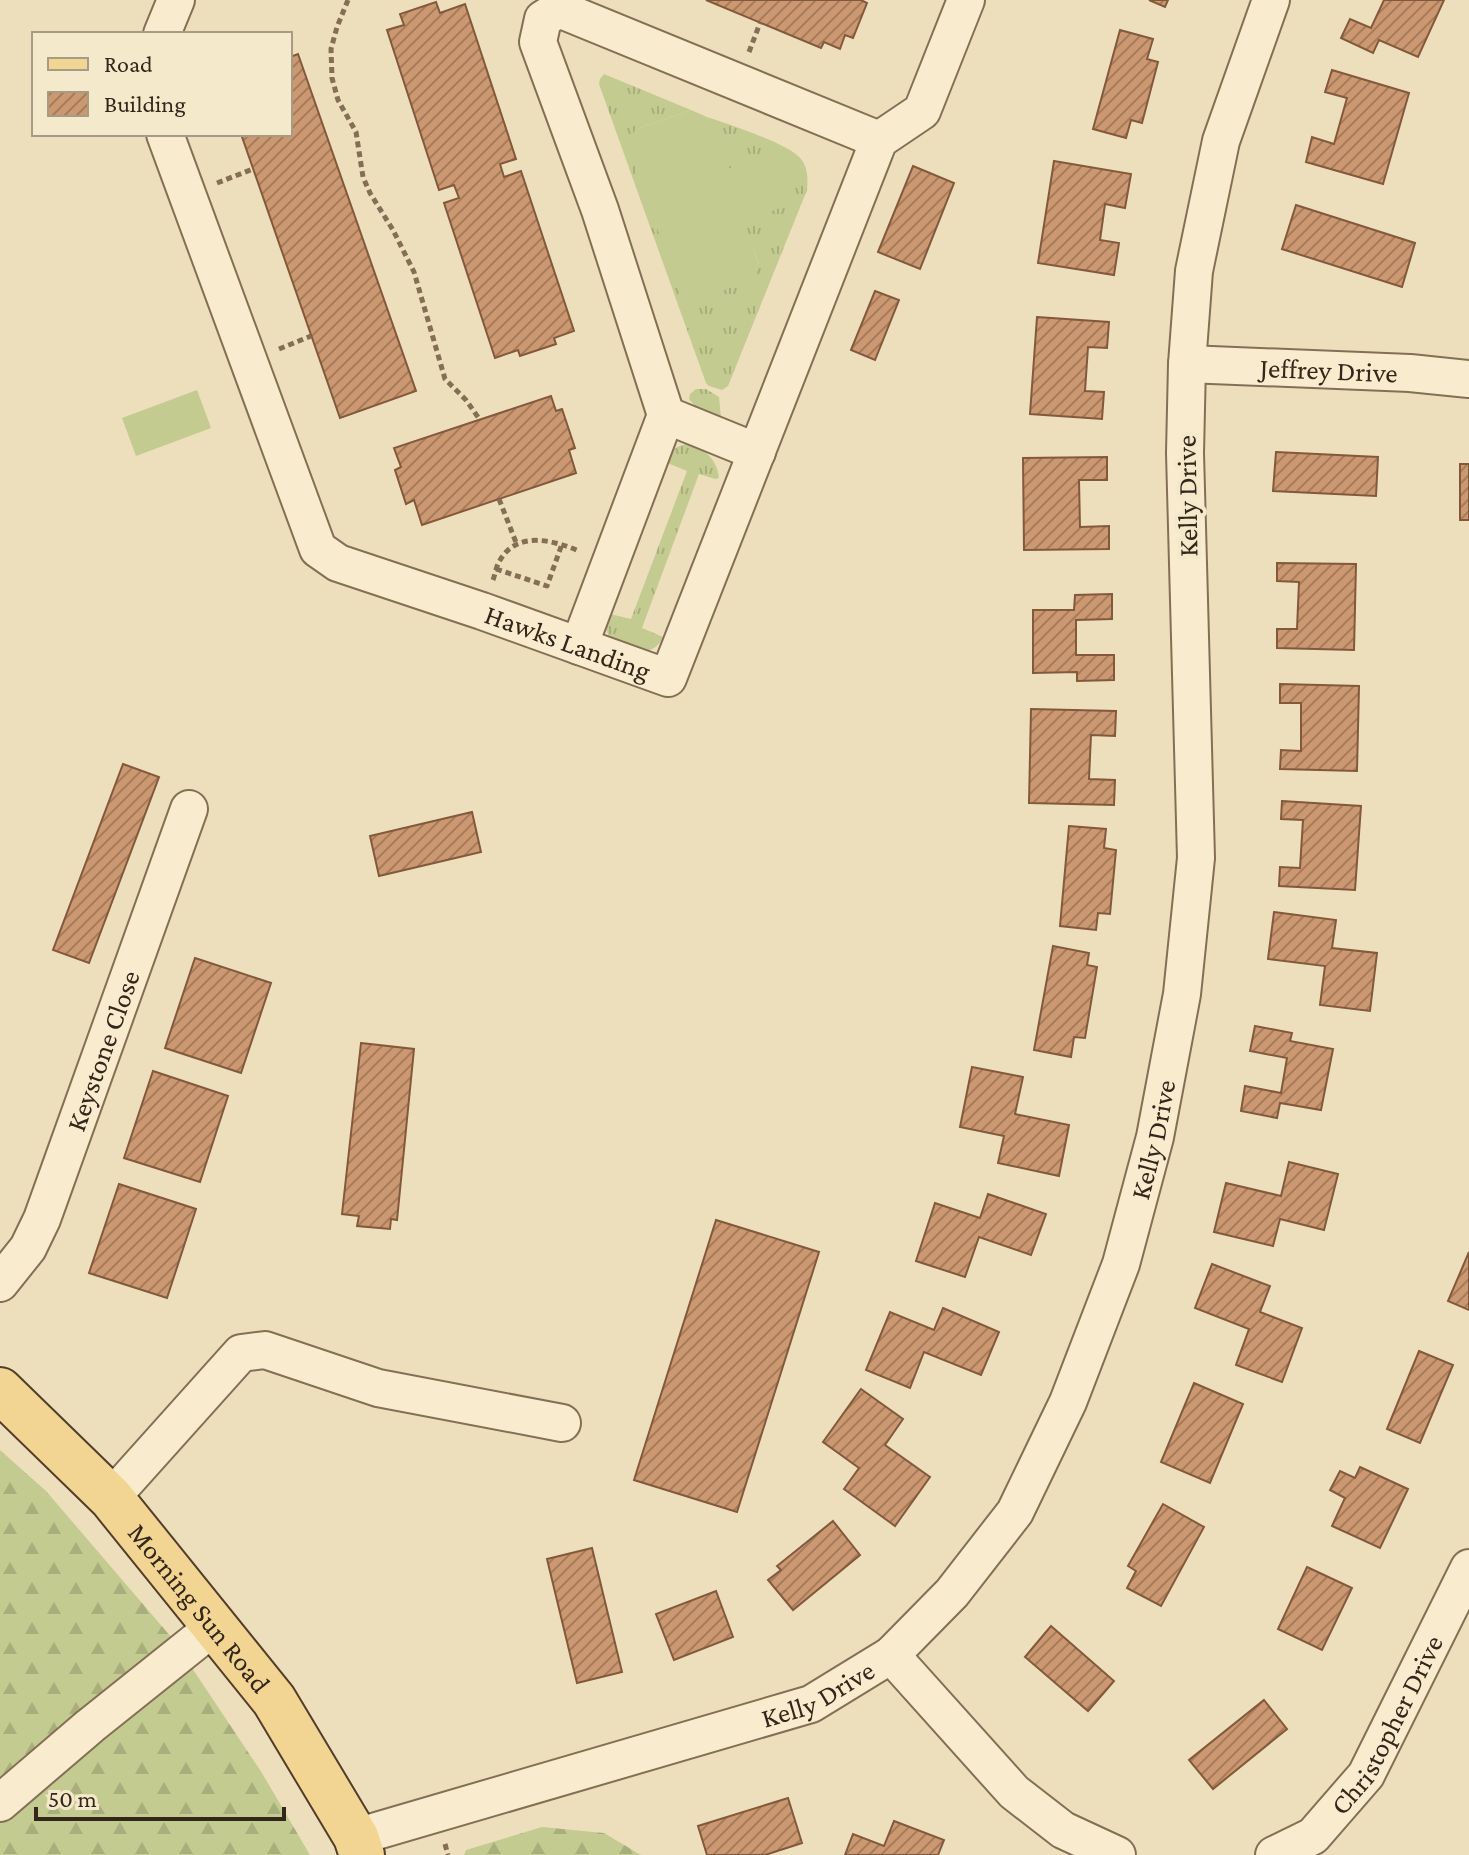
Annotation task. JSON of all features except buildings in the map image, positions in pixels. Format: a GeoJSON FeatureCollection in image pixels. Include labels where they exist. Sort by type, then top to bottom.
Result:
{"type":"FeatureCollection","features":[{"type":"Feature","properties":{"kind":"main road","name":"Morning Sun Road"},"geometry":{"type":"LineString","coordinates":[[0,1390],[111,1498],[274,1700],[359,1846]]}},
{"type":"Feature","properties":{"kind":"street"},"geometry":{"type":"LineString","coordinates":[[163,32],[176,0]]}},
{"type":"Feature","properties":{"kind":"street"},"geometry":{"type":"LineString","coordinates":[[579,646],[666,415],[600,210],[538,42],[543,19],[559,9],[879,140],[922,111],[966,0]]}},
{"type":"Feature","properties":{"kind":"street","name":"Kelly Drive"},"geometry":{"type":"LineString","coordinates":[[359,1846],[811,1704],[891,1655],[952,1593],[1015,1512],[1068,1402],[1121,1264],[1155,1137],[1182,994],[1196,858],[1185,453],[1194,271],[1221,141],[1271,0]]}},
{"type":"Feature","properties":{"kind":"street","name":"Hawks Landing"},"geometry":{"type":"LineString","coordinates":[[166,136],[318,549],[338,563],[668,678],[879,140]]}},
{"type":"Feature","properties":{"kind":"street","name":"Jeffrey Drive"},"geometry":{"type":"LineString","coordinates":[[1187,364],[1410,373],[1469,379]]}},
{"type":"Feature","properties":{"kind":"street"},"geometry":{"type":"LineString","coordinates":[[666,415],[757,452]]}},
{"type":"Feature","properties":{"kind":"street","name":"Keystone Close"},"geometry":{"type":"LineString","coordinates":[[0,1283],[28,1248],[42,1219],[189,809]]}},
{"type":"Feature","properties":{"kind":"street"},"geometry":{"type":"LineString","coordinates":[[111,1498],[241,1353],[265,1350],[378,1388],[562,1423]]}},
{"type":"Feature","properties":{"kind":"street","name":"Christopher Drive"},"geometry":{"type":"LineString","coordinates":[[1274,1855],[1313,1836],[1366,1775],[1469,1568]]}},
{"type":"Feature","properties":{"kind":"street"},"geometry":{"type":"LineString","coordinates":[[0,1803],[215,1626]]}},
{"type":"Feature","properties":{"kind":"street"},"geometry":{"type":"LineString","coordinates":[[891,1655],[1014,1792],[1063,1830],[1117,1855]]}},
{"type":"Feature","properties":{"kind":"path"},"geometry":{"type":"LineString","coordinates":[[348,0],[331,49],[332,78],[338,100],[356,132],[363,177],[370,193],[414,272],[445,379],[480,420]]}},
{"type":"Feature","properties":{"kind":"path"},"geometry":{"type":"LineString","coordinates":[[499,499],[517,545]]}},
{"type":"Feature","properties":{"kind":"path"},"geometry":{"type":"LineString","coordinates":[[482,611],[499,562],[506,553],[523,542],[545,540],[562,544],[610,563]]}},
{"type":"Feature","properties":{"kind":"path"},"geometry":{"type":"LineString","coordinates":[[496,569],[547,586],[562,544]]}},
{"type":"Feature","properties":{"kind":"green space"},"geometry":{"type":"Polygon","coordinates":[[[604,74],[691,110],[635,130],[759,265],[707,117],[785,147],[795,153],[805,166],[807,190],[728,386],[722,390],[706,383],[599,84],[604,74]]]}},
{"type":"Feature","properties":{"kind":"green space"},"geometry":{"type":"Polygon","coordinates":[[[691,110],[707,117],[727,169],[782,151],[799,202],[744,220],[759,266],[755,278],[695,302],[680,293],[627,145],[635,130],[691,110]]]}},
{"type":"Feature","properties":{"kind":"green space"},"geometry":{"type":"Polygon","coordinates":[[[696,389],[706,389],[719,397],[722,428],[710,423],[689,399],[696,389]]]}},
{"type":"Feature","properties":{"kind":"green space"},"geometry":{"type":"Polygon","coordinates":[[[197,390],[211,428],[136,456],[122,418],[197,390]]]}},
{"type":"Feature","properties":{"kind":"green space"},"geometry":{"type":"Polygon","coordinates":[[[687,444],[709,456],[719,478],[699,474],[642,628],[663,637],[653,649],[646,650],[610,642],[604,620],[610,614],[631,619],[687,471],[665,462],[674,450],[687,444]]]}},
{"type":"Feature","properties":{"kind":"green space"},"geometry":{"type":"Polygon","coordinates":[[[0,1450],[46,1491],[172,1638],[262,1773],[310,1855],[0,1855],[0,1450]]]}},
{"type":"Feature","properties":{"kind":"green space"},"geometry":{"type":"Polygon","coordinates":[[[542,1827],[604,1833],[641,1855],[464,1855],[466,1850],[542,1827]]]}}]}
